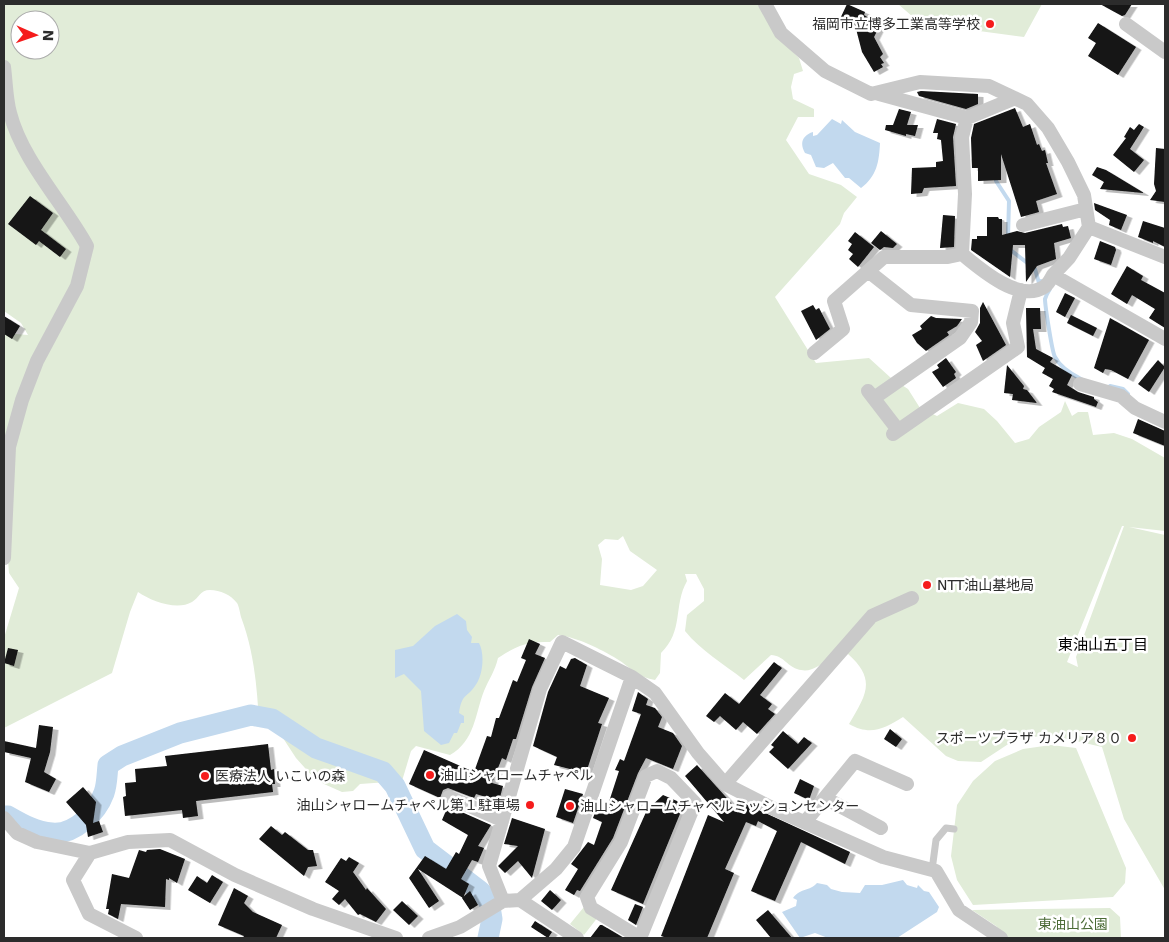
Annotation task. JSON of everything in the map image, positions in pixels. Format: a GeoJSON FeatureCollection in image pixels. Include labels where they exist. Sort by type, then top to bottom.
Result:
{"type":"FeatureCollection","features":[{"type":"Feature","properties":{"kind":"street"},"geometry":{"type":"LineString","coordinates":[[765,4],[781,33],[826,71],[871,94],[920,82],[989,86],[1027,104],[1048,128],[1084,195],[1089,227],[1069,258],[1044,287],[1025,292],[990,277],[962,254]]}},
{"type":"Feature","properties":{"kind":"street"},"geometry":{"type":"LineString","coordinates":[[1126,24],[1165,52]]}},
{"type":"Feature","properties":{"kind":"street"},"geometry":{"type":"LineString","coordinates":[[4,67],[10,113],[15,128],[42,179],[71,218],[87,246],[77,286],[37,361],[22,400],[9,447],[4,558]]}},
{"type":"Feature","properties":{"kind":"street"},"geometry":{"type":"LineString","coordinates":[[877,93],[969,117],[1013,99]]}},
{"type":"Feature","properties":{"kind":"street"},"geometry":{"type":"LineString","coordinates":[[962,254],[965,194],[962,137],[969,117]]}},
{"type":"Feature","properties":{"kind":"street"},"geometry":{"type":"LineString","coordinates":[[1023,224],[1086,209]]}},
{"type":"Feature","properties":{"kind":"street"},"geometry":{"type":"LineString","coordinates":[[1089,227],[1165,257]]}},
{"type":"Feature","properties":{"kind":"street"},"geometry":{"type":"LineString","coordinates":[[814,352],[843,330],[834,301],[884,257],[948,258],[962,254]]}},
{"type":"Feature","properties":{"kind":"street"},"geometry":{"type":"LineString","coordinates":[[868,271],[911,305],[972,311],[971,322],[960,338],[871,394],[895,432],[1018,347],[1013,323],[1021,290]]}},
{"type":"Feature","properties":{"kind":"street"},"geometry":{"type":"LineString","coordinates":[[1053,275],[1165,339]]}},
{"type":"Feature","properties":{"kind":"street"},"geometry":{"type":"LineString","coordinates":[[1080,384],[1121,396],[1134,408],[1165,422]]}},
{"type":"Feature","properties":{"kind":"street"},"geometry":{"type":"LineString","coordinates":[[725,784],[872,616],[912,598]]}},
{"type":"Feature","properties":{"kind":"street"},"geometry":{"type":"LineString","coordinates":[[503,901],[489,866],[540,689],[562,642],[632,677],[655,693],[698,753],[725,784],[883,857],[936,871],[959,910],[1001,938]]}},
{"type":"Feature","properties":{"kind":"street"},"geometry":{"type":"LineString","coordinates":[[520,900],[556,869],[574,847],[632,677]]}},
{"type":"Feature","properties":{"kind":"street"},"geometry":{"type":"LineString","coordinates":[[805,822],[855,760],[907,784]]}},
{"type":"Feature","properties":{"kind":"street"},"geometry":{"type":"LineString","coordinates":[[657,771],[671,778],[695,804],[640,938],[591,908],[587,897],[622,842],[646,776],[657,771]]}},
{"type":"Feature","properties":{"kind":"street"},"geometry":{"type":"LineString","coordinates":[[449,797],[502,820]]}},
{"type":"Feature","properties":{"kind":"street"},"geometry":{"type":"LineString","coordinates":[[825,798],[881,828]]}},
{"type":"Feature","properties":{"kind":"street"},"geometry":{"type":"LineString","coordinates":[[4,818],[17,833],[37,842],[90,853],[128,842],[170,840],[235,875],[313,909],[396,938]]}},
{"type":"Feature","properties":{"kind":"street"},"geometry":{"type":"LineString","coordinates":[[90,853],[73,880],[89,914],[136,938]]}},
{"type":"Feature","properties":{"kind":"street"},"geometry":{"type":"LineString","coordinates":[[429,938],[460,927],[485,910],[503,901],[520,900],[577,938]]}},
{"type":"Feature","properties":{"kind":"lane"},"geometry":{"type":"LineString","coordinates":[[932,870],[936,840],[946,828],[954,829]]}},
{"type":"Feature","properties":{"kind":"green space"},"geometry":{"type":"Polygon","coordinates":[[[4,4],[759,4],[785,44],[799,58],[803,71],[794,74],[791,87],[793,99],[814,109],[814,117],[798,117],[786,140],[809,174],[841,185],[857,197],[844,213],[840,224],[775,297],[816,363],[869,358],[891,378],[908,389],[920,408],[937,416],[958,403],[984,409],[997,421],[1015,443],[1029,439],[1039,427],[1061,412],[1065,401],[1072,416],[1078,412],[1088,412],[1093,435],[1114,433],[1132,439],[1165,458],[1165,531],[1129,527],[1165,535],[1165,890],[1124,819],[1102,747],[1050,735],[1016,739],[981,762],[958,761],[946,756],[903,717],[877,730],[857,728],[849,724],[864,696],[866,680],[857,663],[848,654],[831,658],[811,670],[797,669],[779,657],[771,655],[744,680],[705,651],[685,631],[687,615],[704,601],[704,589],[696,574],[685,574],[687,581],[680,600],[676,627],[668,645],[661,653],[660,673],[655,680],[639,675],[617,659],[596,648],[565,636],[558,635],[550,642],[534,642],[522,645],[498,658],[484,691],[473,726],[465,742],[450,755],[416,746],[411,751],[402,781],[360,784],[353,791],[342,792],[313,777],[296,758],[281,735],[259,722],[252,656],[237,603],[228,595],[214,590],[204,591],[192,602],[179,606],[164,604],[138,592],[130,612],[112,673],[4,728],[4,638],[19,588],[9,573],[4,509],[4,333],[28,335],[21,323],[4,311],[4,4]],[[1122,526],[1067,662],[1078,667],[1076,657],[1124,526],[1122,526]],[[623,536],[618,540],[605,539],[598,545],[602,559],[600,585],[631,590],[643,586],[657,570],[630,551],[623,536]]]}},
{"type":"Feature","properties":{"kind":"green space"},"geometry":{"type":"Polygon","coordinates":[[[898,4],[1042,4],[1024,37],[920,23],[898,4]]]}},
{"type":"Feature","properties":{"kind":"green space"},"geometry":{"type":"Polygon","coordinates":[[[1051,745],[1076,748],[1126,868],[1125,883],[1113,897],[973,905],[957,880],[951,856],[957,805],[973,781],[995,761],[1023,749],[1051,745]]]}},
{"type":"Feature","properties":{"kind":"green space"},"geometry":{"type":"Polygon","coordinates":[[[584,907],[598,917],[584,935],[570,924],[584,907]]]}},
{"type":"Feature","properties":{"kind":"green space","name":"東油山公園"},"geometry":{"type":"Polygon","coordinates":[[[1110,908],[1120,917],[1121,938],[1006,938],[996,926],[972,910],[1110,908]]]}},
{"type":"Feature","properties":{"kind":"water"},"geometry":{"type":"Polygon","coordinates":[[[832,119],[841,124],[842,120],[855,132],[880,143],[879,156],[874,173],[871,179],[861,188],[849,178],[845,178],[833,163],[824,168],[816,167],[811,155],[805,153],[803,149],[804,137],[813,132],[813,136],[817,135],[832,119]]]}},
{"type":"Feature","properties":{"kind":"water"},"geometry":{"type":"Polygon","coordinates":[[[457,614],[466,621],[467,630],[472,637],[471,643],[479,643],[482,653],[482,665],[478,682],[462,702],[459,713],[464,716],[464,723],[461,723],[457,733],[454,733],[449,743],[441,745],[424,731],[421,691],[404,674],[395,678],[395,650],[413,646],[435,626],[457,614]]]}},
{"type":"Feature","properties":{"kind":"water"},"geometry":{"type":"Polygon","coordinates":[[[903,880],[907,885],[917,888],[918,885],[924,891],[929,892],[939,907],[937,912],[897,938],[828,938],[815,933],[800,938],[782,912],[796,906],[797,900],[793,898],[799,892],[811,888],[817,883],[827,885],[831,889],[842,892],[860,893],[865,885],[882,885],[903,880]]]}},
{"type":"Feature","properties":{"kind":"building"},"geometry":{"type":"Polygon","coordinates":[[[847,4],[865,12],[864,15],[880,25],[874,37],[883,54],[880,57],[884,63],[881,64],[883,67],[874,72],[862,52],[855,25],[840,19],[847,4]]]}},
{"type":"Feature","properties":{"kind":"building"},"geometry":{"type":"Polygon","coordinates":[[[1100,4],[1132,4],[1125,15],[1122,16],[1100,4]]]}},
{"type":"Feature","properties":{"kind":"building"},"geometry":{"type":"Polygon","coordinates":[[[1098,23],[1136,47],[1118,75],[1088,56],[1096,43],[1088,38],[1098,23]]]}},
{"type":"Feature","properties":{"kind":"building"},"geometry":{"type":"Polygon","coordinates":[[[917,92],[978,94],[978,104],[966,109],[919,96],[917,92]]]}},
{"type":"Feature","properties":{"kind":"building"},"geometry":{"type":"Polygon","coordinates":[[[1015,108],[1023,127],[1030,124],[1037,145],[1039,144],[1042,151],[1045,150],[1048,163],[1046,163],[1057,194],[1036,201],[1039,212],[1021,217],[1001,154],[1001,180],[978,181],[978,168],[972,168],[971,138],[974,124],[1015,108]]]}},
{"type":"Feature","properties":{"kind":"building"},"geometry":{"type":"Polygon","coordinates":[[[899,109],[911,112],[907,125],[918,125],[915,136],[906,134],[906,136],[885,130],[886,125],[893,125],[899,109]]]}},
{"type":"Feature","properties":{"kind":"building"},"geometry":{"type":"Polygon","coordinates":[[[937,119],[956,124],[953,137],[956,186],[924,188],[922,193],[911,194],[912,168],[936,167],[936,162],[943,161],[941,140],[937,139],[938,133],[933,133],[937,119]]]}},
{"type":"Feature","properties":{"kind":"building"},"geometry":{"type":"Polygon","coordinates":[[[1139,124],[1144,127],[1130,149],[1144,160],[1134,172],[1113,155],[1126,138],[1124,137],[1130,127],[1134,130],[1139,124]]]}},
{"type":"Feature","properties":{"kind":"building"},"geometry":{"type":"Polygon","coordinates":[[[1156,148],[1165,149],[1165,202],[1150,200],[1156,191],[1154,184],[1156,148]]]}},
{"type":"Feature","properties":{"kind":"building"},"geometry":{"type":"Polygon","coordinates":[[[1097,167],[1106,170],[1144,193],[1100,189],[1104,182],[1092,175],[1097,167]]]}},
{"type":"Feature","properties":{"kind":"building"},"geometry":{"type":"Polygon","coordinates":[[[30,196],[53,213],[41,230],[66,249],[60,257],[39,241],[36,245],[8,224],[30,196]]]}},
{"type":"Feature","properties":{"kind":"building"},"geometry":{"type":"Polygon","coordinates":[[[1094,203],[1127,215],[1121,230],[1109,225],[1110,220],[1095,210],[1094,203]]]}},
{"type":"Feature","properties":{"kind":"building"},"geometry":{"type":"Polygon","coordinates":[[[943,215],[955,216],[954,247],[940,248],[943,215]]]}},
{"type":"Feature","properties":{"kind":"building"},"geometry":{"type":"Polygon","coordinates":[[[987,217],[1002,219],[1002,235],[1017,231],[1025,233],[1062,224],[1063,227],[1068,226],[1071,238],[1054,243],[1056,259],[1037,266],[1026,282],[1025,245],[1013,245],[1010,277],[971,250],[972,239],[977,239],[977,236],[987,236],[987,217]]]}},
{"type":"Feature","properties":{"kind":"building"},"geometry":{"type":"Polygon","coordinates":[[[1143,221],[1165,228],[1165,247],[1138,237],[1143,221]]]}},
{"type":"Feature","properties":{"kind":"building"},"geometry":{"type":"Polygon","coordinates":[[[881,231],[897,244],[893,248],[884,247],[880,250],[871,243],[881,231]]]}},
{"type":"Feature","properties":{"kind":"building"},"geometry":{"type":"Polygon","coordinates":[[[855,232],[874,247],[858,267],[849,259],[853,254],[848,250],[852,244],[848,241],[855,232]]]}},
{"type":"Feature","properties":{"kind":"building"},"geometry":{"type":"Polygon","coordinates":[[[1100,241],[1115,247],[1116,250],[1111,265],[1094,259],[1100,241]]]}},
{"type":"Feature","properties":{"kind":"building"},"geometry":{"type":"Polygon","coordinates":[[[1127,266],[1143,276],[1141,280],[1165,293],[1165,328],[1149,318],[1155,309],[1132,295],[1127,304],[1111,294],[1127,266]]]}},
{"type":"Feature","properties":{"kind":"building"},"geometry":{"type":"Polygon","coordinates":[[[1065,293],[1075,298],[1065,317],[1056,312],[1065,293]]]}},
{"type":"Feature","properties":{"kind":"building"},"geometry":{"type":"Polygon","coordinates":[[[983,302],[1006,345],[983,361],[976,345],[982,341],[975,332],[980,323],[980,308],[983,302]]]}},
{"type":"Feature","properties":{"kind":"building"},"geometry":{"type":"Polygon","coordinates":[[[813,305],[816,310],[819,308],[830,329],[816,340],[801,311],[813,305]]]}},
{"type":"Feature","properties":{"kind":"building"},"geometry":{"type":"Polygon","coordinates":[[[1026,308],[1040,308],[1041,329],[1033,329],[1036,349],[1053,358],[1050,362],[1072,375],[1067,385],[1078,392],[1094,397],[1098,402],[1096,407],[1052,392],[1054,389],[1049,386],[1053,379],[1042,373],[1045,368],[1027,357],[1026,308]]]}},
{"type":"Feature","properties":{"kind":"building"},"geometry":{"type":"Polygon","coordinates":[[[1071,315],[1097,328],[1093,336],[1067,323],[1071,315]]]}},
{"type":"Feature","properties":{"kind":"building"},"geometry":{"type":"Polygon","coordinates":[[[4,316],[20,326],[12,339],[4,334],[4,316]]]}},
{"type":"Feature","properties":{"kind":"building"},"geometry":{"type":"Polygon","coordinates":[[[931,316],[936,318],[962,319],[957,326],[947,332],[949,335],[926,351],[917,343],[912,335],[922,329],[920,326],[931,316]]]}},
{"type":"Feature","properties":{"kind":"building"},"geometry":{"type":"Polygon","coordinates":[[[1110,318],[1149,340],[1128,379],[1111,370],[1105,369],[1103,373],[1094,368],[1110,318]]]}},
{"type":"Feature","properties":{"kind":"building"},"geometry":{"type":"Polygon","coordinates":[[[946,358],[956,372],[954,374],[956,378],[943,387],[932,372],[939,368],[937,365],[946,358]]]}},
{"type":"Feature","properties":{"kind":"building"},"geometry":{"type":"Polygon","coordinates":[[[1158,360],[1165,367],[1149,392],[1138,384],[1158,360]]]}},
{"type":"Feature","properties":{"kind":"building"},"geometry":{"type":"Polygon","coordinates":[[[1007,365],[1024,386],[1023,389],[1027,390],[1037,403],[1012,400],[1013,394],[1004,393],[1007,365]]]}},
{"type":"Feature","properties":{"kind":"building"},"geometry":{"type":"Polygon","coordinates":[[[1138,419],[1165,431],[1165,446],[1133,433],[1138,419]]]}},
{"type":"Feature","properties":{"kind":"building"},"geometry":{"type":"Polygon","coordinates":[[[529,639],[540,644],[535,654],[545,658],[532,687],[516,739],[513,739],[506,760],[502,758],[492,783],[503,786],[499,801],[476,794],[474,798],[448,788],[443,790],[440,798],[409,784],[424,750],[474,772],[487,736],[491,737],[496,718],[499,718],[513,680],[517,682],[526,660],[521,658],[529,639]]]}},
{"type":"Feature","properties":{"kind":"building"},"geometry":{"type":"Polygon","coordinates":[[[8,648],[18,650],[14,666],[4,663],[8,648]]]}},
{"type":"Feature","properties":{"kind":"building"},"geometry":{"type":"Polygon","coordinates":[[[575,658],[587,665],[580,686],[609,698],[598,723],[602,724],[586,773],[554,765],[557,757],[533,746],[548,692],[560,666],[566,669],[571,659],[575,658]]]}},
{"type":"Feature","properties":{"kind":"building"},"geometry":{"type":"Polygon","coordinates":[[[774,662],[782,668],[760,695],[772,704],[768,709],[775,714],[757,734],[743,722],[736,730],[720,716],[714,722],[706,716],[725,693],[739,704],[774,662]]]}},
{"type":"Feature","properties":{"kind":"building"},"geometry":{"type":"Polygon","coordinates":[[[638,692],[648,699],[646,705],[655,708],[662,717],[658,727],[673,733],[682,746],[673,769],[646,758],[638,773],[613,838],[580,891],[577,890],[574,895],[565,890],[578,869],[571,864],[588,842],[594,845],[602,822],[593,818],[597,807],[606,811],[619,771],[615,770],[620,759],[624,761],[641,714],[632,711],[638,692]]]}},
{"type":"Feature","properties":{"kind":"building"},"geometry":{"type":"Polygon","coordinates":[[[39,725],[53,727],[50,752],[44,772],[56,779],[49,792],[25,782],[31,758],[4,752],[4,741],[36,748],[39,725]]]}},
{"type":"Feature","properties":{"kind":"building"},"geometry":{"type":"Polygon","coordinates":[[[890,729],[902,739],[896,747],[884,739],[890,729]]]}},
{"type":"Feature","properties":{"kind":"building"},"geometry":{"type":"Polygon","coordinates":[[[783,731],[798,744],[804,737],[812,743],[788,769],[769,752],[774,747],[771,745],[783,731]]]}},
{"type":"Feature","properties":{"kind":"building","name":"医療法人 いこいの森"},"geometry":{"type":"Polygon","coordinates":[[[268,744],[271,770],[274,769],[275,784],[272,784],[273,792],[196,801],[198,816],[183,818],[182,810],[125,816],[123,797],[126,796],[125,783],[136,782],[135,769],[167,766],[165,756],[268,744]]]}},
{"type":"Feature","properties":{"kind":"building"},"geometry":{"type":"Polygon","coordinates":[[[697,765],[734,806],[737,800],[850,852],[845,864],[801,842],[775,901],[751,891],[777,831],[758,821],[756,826],[746,822],[725,869],[734,873],[707,938],[667,938],[661,936],[708,815],[724,822],[685,776],[697,765]]]}},
{"type":"Feature","properties":{"kind":"building"},"geometry":{"type":"Polygon","coordinates":[[[800,779],[814,786],[809,800],[794,793],[800,779]]]}},
{"type":"Feature","properties":{"kind":"building"},"geometry":{"type":"Polygon","coordinates":[[[83,787],[96,802],[93,823],[99,821],[103,832],[88,837],[86,825],[66,802],[83,787]]]}},
{"type":"Feature","properties":{"kind":"building","name":"油山シャロームチャペルミッションセンター"},"geometry":{"type":"Polygon","coordinates":[[[565,789],[583,794],[573,823],[556,817],[565,789]]]}},
{"type":"Feature","properties":{"kind":"building"},"geometry":{"type":"Polygon","coordinates":[[[663,795],[684,804],[643,904],[611,890],[647,810],[663,795]]]}},
{"type":"Feature","properties":{"kind":"building"},"geometry":{"type":"Polygon","coordinates":[[[448,806],[491,825],[478,846],[484,848],[478,862],[472,860],[461,879],[469,884],[463,898],[418,869],[439,901],[429,908],[409,878],[425,856],[446,869],[456,852],[459,854],[468,835],[442,820],[448,806]]]}},
{"type":"Feature","properties":{"kind":"building"},"geometry":{"type":"Polygon","coordinates":[[[512,818],[545,829],[532,878],[518,861],[505,873],[498,866],[518,846],[504,844],[512,818]]]}},
{"type":"Feature","properties":{"kind":"building"},"geometry":{"type":"Polygon","coordinates":[[[271,826],[282,835],[285,832],[308,850],[313,850],[317,866],[308,867],[304,876],[259,839],[271,826]]]}},
{"type":"Feature","properties":{"kind":"building"},"geometry":{"type":"Polygon","coordinates":[[[160,849],[185,859],[177,883],[169,878],[169,880],[166,879],[165,907],[121,904],[118,919],[108,914],[109,909],[106,909],[112,874],[129,878],[139,850],[146,852],[147,850],[160,849]]]}},
{"type":"Feature","properties":{"kind":"building"},"geometry":{"type":"Polygon","coordinates":[[[349,857],[359,863],[353,872],[366,890],[367,888],[386,909],[376,922],[360,914],[358,915],[345,899],[339,905],[332,899],[339,891],[325,882],[341,858],[346,861],[349,857]]]}},
{"type":"Feature","properties":{"kind":"building"},"geometry":{"type":"Polygon","coordinates":[[[212,875],[223,882],[210,903],[188,890],[197,876],[207,883],[212,875]]]}},
{"type":"Feature","properties":{"kind":"building"},"geometry":{"type":"Polygon","coordinates":[[[234,888],[248,896],[244,903],[253,912],[282,925],[276,938],[243,938],[244,936],[218,925],[234,888]]]}},
{"type":"Feature","properties":{"kind":"building"},"geometry":{"type":"Polygon","coordinates":[[[550,890],[561,900],[552,910],[541,901],[550,890]]]}},
{"type":"Feature","properties":{"kind":"building"},"geometry":{"type":"Polygon","coordinates":[[[470,891],[478,905],[470,910],[462,898],[470,891]]]}},
{"type":"Feature","properties":{"kind":"building"},"geometry":{"type":"Polygon","coordinates":[[[402,901],[418,916],[409,925],[393,910],[402,901]]]}},
{"type":"Feature","properties":{"kind":"building"},"geometry":{"type":"Polygon","coordinates":[[[635,904],[643,907],[636,925],[628,920],[635,904]]]}},
{"type":"Feature","properties":{"kind":"building"},"geometry":{"type":"Polygon","coordinates":[[[768,910],[792,938],[771,938],[756,920],[768,910]]]}},
{"type":"Feature","properties":{"kind":"building"},"geometry":{"type":"Polygon","coordinates":[[[535,921],[552,932],[548,938],[531,927],[535,921]]]}},
{"type":"Feature","properties":{"kind":"building"},"geometry":{"type":"Polygon","coordinates":[[[602,925],[624,938],[590,938],[602,925]]]}},
{"type":"Feature","properties":{"kind":"waterway"},"geometry":{"type":"LineString","coordinates":[[996,176],[996,181],[1009,201],[1008,238]]}},
{"type":"Feature","properties":{"kind":"waterway"},"geometry":{"type":"LineString","coordinates":[[1008,248],[1035,269],[1039,283],[1041,281]]}},
{"type":"Feature","properties":{"kind":"waterway"},"geometry":{"type":"LineString","coordinates":[[1050,289],[1045,299],[1055,357],[1063,367],[1081,379]]}},
{"type":"Feature","properties":{"kind":"waterway"},"geometry":{"type":"LineString","coordinates":[[1110,386],[1123,389],[1128,394]]}},
{"type":"Feature","properties":{"kind":"waterway"},"geometry":{"type":"LineString","coordinates":[[4,816],[8,816],[40,831],[61,833],[77,826],[91,815],[105,790],[108,765],[122,756],[180,733],[251,715],[272,719],[316,748],[383,772],[395,786],[425,849],[480,891],[489,901],[492,919],[488,938]]}},
{"type":"Feature","properties":{"kind":"place","name":"福岡市立博多工業高等学校"},"geometry":{"type":"Point","coordinates":[990,24]}},
{"type":"Feature","properties":{"kind":"place","name":"NTT油山基地局"},"geometry":{"type":"Point","coordinates":[927,585]}},
{"type":"Feature","properties":{"kind":"place","name":"スポーツプラザ カメリア８０"},"geometry":{"type":"Point","coordinates":[1132,738]}},
{"type":"Feature","properties":{"kind":"place","name":"油山シャロームチャペル"},"geometry":{"type":"Point","coordinates":[430,775]}},
{"type":"Feature","properties":{"kind":"place","name":"医療法人 いこいの森"},"geometry":{"type":"Point","coordinates":[205,776]}},
{"type":"Feature","properties":{"kind":"place","name":"油山シャロームチャペル第１駐車場"},"geometry":{"type":"Point","coordinates":[530,805]}},
{"type":"Feature","properties":{"kind":"place","name":"油山シャロームチャペルミッションセンター"},"geometry":{"type":"Point","coordinates":[570,806]}},
{"type":"Feature","properties":{"kind":"district","name":"東油山五丁目"},"geometry":{"type":"Point","coordinates":[1103,645]}}]}
